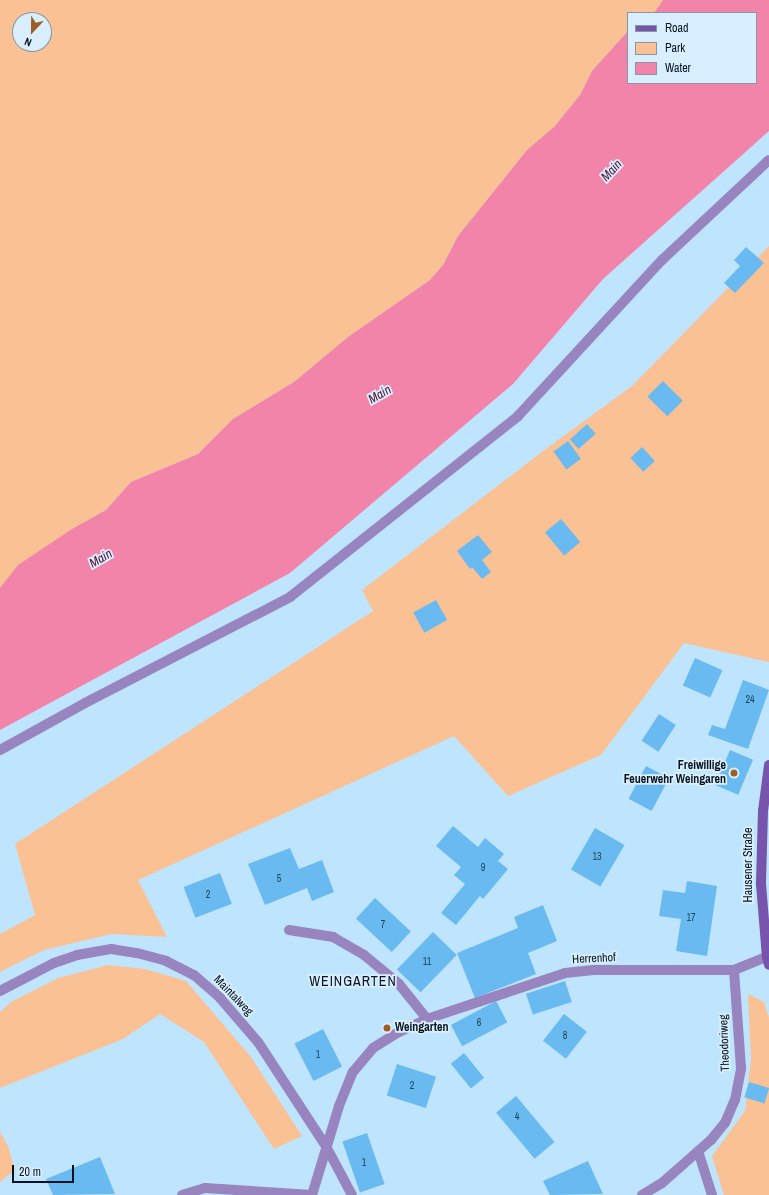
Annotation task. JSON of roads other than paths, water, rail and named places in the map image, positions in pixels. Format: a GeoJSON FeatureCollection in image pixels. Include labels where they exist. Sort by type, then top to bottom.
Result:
{"type":"FeatureCollection","features":[{"type":"Feature","properties":{"kind":"street"},"geometry":{"type":"LineString","coordinates":[[0,750],[85,703],[290,597],[518,416],[662,260],[769,160]]}},
{"type":"Feature","properties":{"kind":"street","name":"Hausener Straße"},"geometry":{"type":"LineString","coordinates":[[768,961],[760,884],[763,810],[769,765]]}},
{"type":"Feature","properties":{"kind":"street"},"geometry":{"type":"LineString","coordinates":[[289,930],[332,937],[364,955],[399,984],[427,1019]]}},
{"type":"Feature","properties":{"kind":"street","name":"Maintalweg"},"geometry":{"type":"LineString","coordinates":[[0,991],[54,963],[77,955],[111,949],[137,953],[166,961],[194,975],[220,998],[258,1042],[327,1148],[352,1195]]}},
{"type":"Feature","properties":{"kind":"street","name":"Herrenhof"},"geometry":{"type":"LineString","coordinates":[[312,1195],[339,1106],[353,1072],[372,1048],[394,1034],[427,1019],[565,973],[594,970],[734,970],[768,961]]}},
{"type":"Feature","properties":{"kind":"street","name":"Theodoriweg"},"geometry":{"type":"LineString","coordinates":[[642,1195],[662,1183],[698,1151],[725,1123],[735,1100],[741,1068],[734,970]]}},
{"type":"Feature","properties":{"kind":"street"},"geometry":{"type":"LineString","coordinates":[[698,1151],[712,1195]]}},
{"type":"Feature","properties":{"kind":"street"},"geometry":{"type":"LineString","coordinates":[[182,1195],[206,1188],[312,1195]]}},
{"type":"Feature","properties":{"kind":"water","name":"Main"},"geometry":{"type":"Polygon","coordinates":[[[663,0],[769,0],[769,131],[603,279],[513,384],[290,573],[0,730],[0,588],[18,565],[72,529],[106,510],[131,482],[198,454],[233,419],[294,382],[348,337],[430,280],[443,265],[458,236],[527,150],[554,127],[580,95],[592,71],[627,32],[627,84],[757,84],[757,12],[655,12],[663,0]]]}},
{"type":"Feature","properties":{"kind":"place","name":"Freiwillige Feuerwehr Weingaren"},"geometry":{"type":"Point","coordinates":[734,773]}},
{"type":"Feature","properties":{"kind":"place","name":"Weingarten"},"geometry":{"type":"Point","coordinates":[387,1028]}},
{"type":"Feature","properties":{"kind":"district","name":"WEINGARTEN"},"geometry":{"type":"Point","coordinates":[353,981]}}]}
